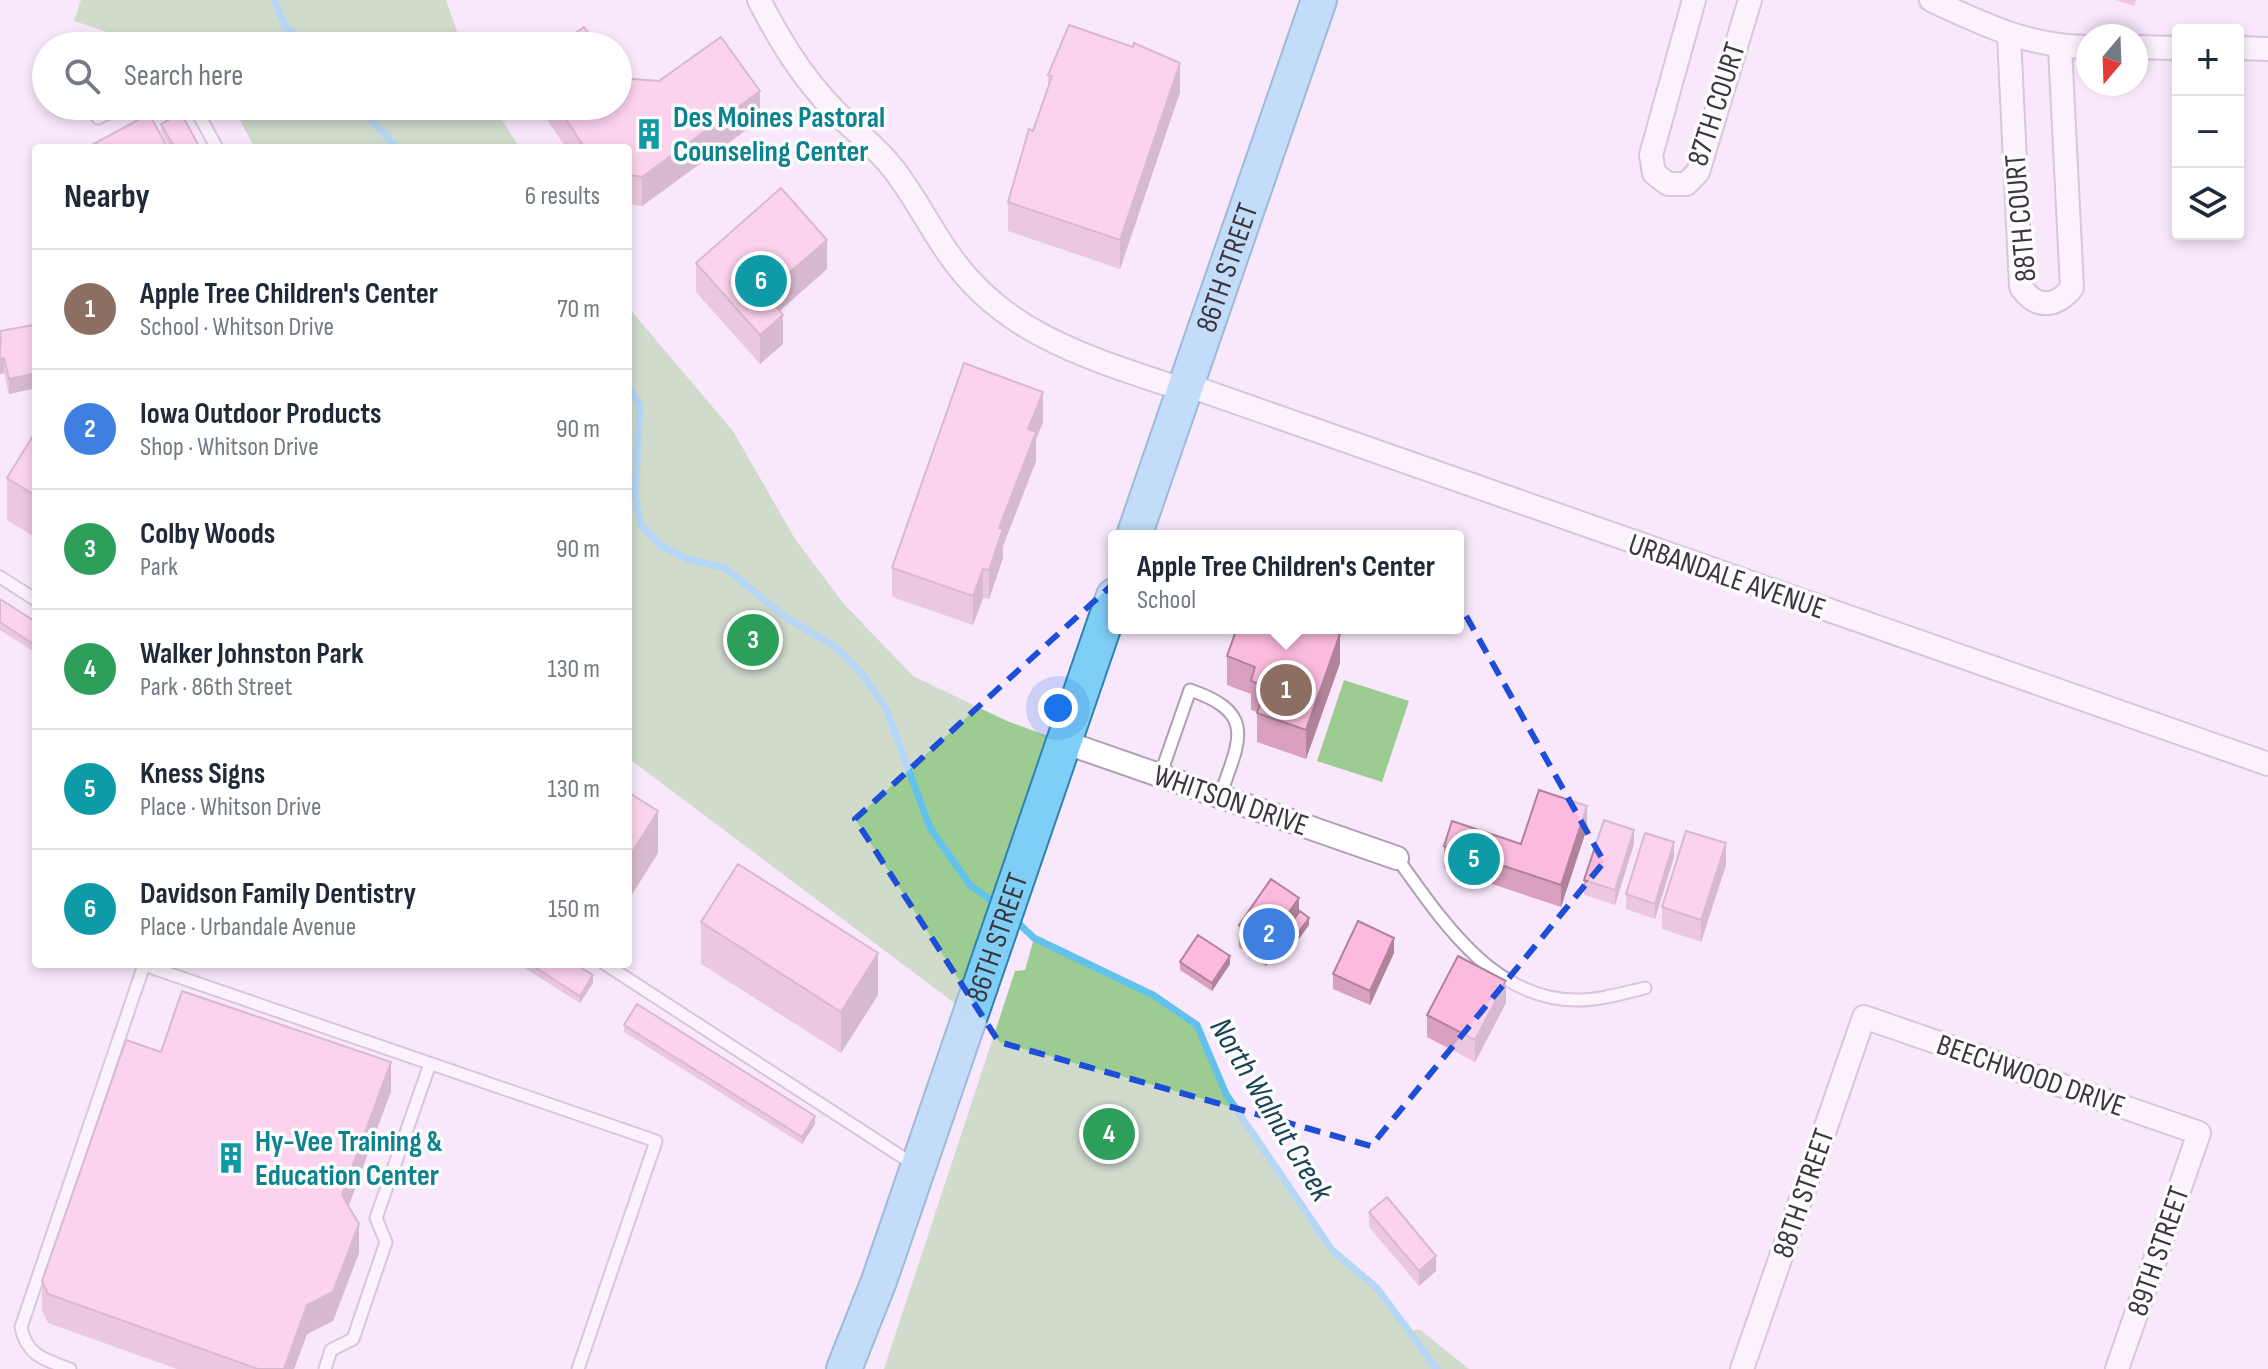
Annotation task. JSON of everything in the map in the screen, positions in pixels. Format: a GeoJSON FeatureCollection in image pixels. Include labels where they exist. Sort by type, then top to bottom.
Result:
{"type":"FeatureCollection","features":[{"type":"Feature","properties":{"kind":"main road","name":"86TH STREET"},"geometry":{"type":"LineString","coordinates":[[1136,530],[1319,0]]}},
{"type":"Feature","properties":{"kind":"main road","name":"86TH STREET"},"geometry":{"type":"LineString","coordinates":[[844,1369],[879,1281],[1108,614]]}},
{"type":"Feature","properties":{"kind":"main road","name":"86TH STREET"},"geometry":{"type":"LineString","coordinates":[[856,1369],[879,1281]]}},
{"type":"Feature","properties":{"kind":"street","name":"URBANDALE AVENUE"},"geometry":{"type":"LineString","coordinates":[[759,0],[802,75],[889,163],[913,194],[950,257],[1000,310],[1032,333],[1078,354],[1185,388],[2268,764]]}},
{"type":"Feature","properties":{"kind":"street","name":"87TH COURT"},"geometry":{"type":"LineString","coordinates":[[1694,0],[1651,155],[1654,173],[1668,184],[1686,184],[1698,172],[1750,0]]}},
{"type":"Feature","properties":{"kind":"street"},"geometry":{"type":"LineString","coordinates":[[1931,0],[2009,36],[2060,47],[2076,47]]}},
{"type":"Feature","properties":{"kind":"street","name":"88TH COURT"},"geometry":{"type":"LineString","coordinates":[[2009,36],[2021,287],[2029,299],[2046,305],[2062,300],[2072,288],[2060,47]]}},
{"type":"Feature","properties":{"kind":"street"},"geometry":{"type":"LineString","coordinates":[[2148,47],[2172,48]]}},
{"type":"Feature","properties":{"kind":"street"},"geometry":{"type":"LineString","coordinates":[[2244,48],[2268,49]]}},
{"type":"Feature","properties":{"kind":"street","name":"WHITSON DRIVE"},"geometry":{"type":"LineString","coordinates":[[1064,742],[1397,858]]}},
{"type":"Feature","properties":{"kind":"street","name":"BEECHWOOD DRIVE"},"geometry":{"type":"LineString","coordinates":[[1864,1017],[2199,1133]]}},
{"type":"Feature","properties":{"kind":"street","name":"88TH STREET"},"geometry":{"type":"LineString","coordinates":[[1742,1369],[1864,1017]]}},
{"type":"Feature","properties":{"kind":"street","name":"89TH STREET"},"geometry":{"type":"LineString","coordinates":[[2117,1369],[2199,1133]]}},
{"type":"Feature","properties":{"kind":"lane"},"geometry":{"type":"LineString","coordinates":[[202,120],[215,144]]}},
{"type":"Feature","properties":{"kind":"lane"},"geometry":{"type":"LineString","coordinates":[[0,577],[32,597]]}},
{"type":"Feature","properties":{"kind":"lane"},"geometry":{"type":"LineString","coordinates":[[1160,776],[1190,690],[1221,702],[1236,725],[1240,738],[1220,796]]}},
{"type":"Feature","properties":{"kind":"lane"},"geometry":{"type":"LineString","coordinates":[[1397,858],[1451,932],[1493,970],[1525,990],[1575,1000],[1599,999],[1645,988]]}},
{"type":"Feature","properties":{"kind":"lane"},"geometry":{"type":"LineString","coordinates":[[70,1369],[36,1357],[24,1342],[21,1327],[143,968]]}},
{"type":"Feature","properties":{"kind":"lane"},"geometry":{"type":"LineString","coordinates":[[153,968],[656,1141],[578,1369]]}},
{"type":"Feature","properties":{"kind":"lane"},"geometry":{"type":"LineString","coordinates":[[611,968],[917,1167]]}},
{"type":"Feature","properties":{"kind":"lane"},"geometry":{"type":"LineString","coordinates":[[325,1369],[331,1350],[353,1339],[386,1242],[376,1218],[430,1064]]}},
{"type":"Feature","properties":{"kind":"highlighted area"},"geometry":{"type":"Polygon","coordinates":[[[1428,548],[1604,862],[1371,1146],[999,1042],[855,819],[1112,585],[1428,548]]]}},
{"type":"Feature","properties":{"kind":"green space"},"geometry":{"type":"Polygon","coordinates":[[[81,0],[446,0],[457,32],[107,32],[74,21],[81,0]]]}},
{"type":"Feature","properties":{"kind":"green space"},"geometry":{"type":"Polygon","coordinates":[[[240,120],[502,120],[517,144],[253,144],[240,120]]]}},
{"type":"Feature","properties":{"kind":"green space"},"geometry":{"type":"Polygon","coordinates":[[[632,312],[733,431],[795,539],[844,604],[913,676],[1007,721],[1064,742],[969,1014],[632,761],[632,312]]]}},
{"type":"Feature","properties":{"kind":"green space"},"geometry":{"type":"Polygon","coordinates":[[[1344,680],[1409,701],[1382,782],[1317,761],[1344,680]]]}},
{"type":"Feature","properties":{"kind":"green space"},"geometry":{"type":"Polygon","coordinates":[[[1034,938],[1153,995],[1197,1025],[1226,1094],[1332,1250],[1377,1288],[1408,1332],[1419,1329],[1469,1369],[884,1369],[1015,971],[1025,970],[1034,938]]]}},
{"type":"Feature","properties":{"kind":"building"},"geometry":{"type":"Polygon","coordinates":[[[1069,25],[1133,47],[1134,43],[1180,63],[1120,240],[1008,202],[1029,129],[1033,131],[1052,76],[1048,75],[1069,25]]]}},
{"type":"Feature","properties":{"kind":"building"},"geometry":{"type":"Polygon","coordinates":[[[721,37],[760,91],[642,177],[632,176],[632,144],[582,144],[566,120],[632,120],[632,79],[659,81],[721,37]]]}},
{"type":"Feature","properties":{"kind":"building"},"geometry":{"type":"Polygon","coordinates":[[[138,120],[152,120],[166,144],[94,144],[138,120]]]}},
{"type":"Feature","properties":{"kind":"building"},"geometry":{"type":"Polygon","coordinates":[[[168,120],[185,120],[198,144],[173,144],[161,124],[168,120]]]}},
{"type":"Feature","properties":{"kind":"building"},"geometry":{"type":"Polygon","coordinates":[[[781,188],[827,240],[765,294],[783,315],[760,335],[696,263],[781,188]]]}},
{"type":"Feature","properties":{"kind":"building"},"geometry":{"type":"Polygon","coordinates":[[[32,325],[32,374],[9,379],[4,358],[0,359],[0,331],[32,325]]]}},
{"type":"Feature","properties":{"kind":"building"},"geometry":{"type":"Polygon","coordinates":[[[964,363],[1043,392],[1028,429],[1036,432],[999,528],[1003,529],[989,570],[983,569],[973,596],[892,568],[964,363]]]}},
{"type":"Feature","properties":{"kind":"building"},"geometry":{"type":"Polygon","coordinates":[[[32,437],[32,494],[7,478],[32,437]]]}},
{"type":"Feature","properties":{"kind":"building"},"geometry":{"type":"Polygon","coordinates":[[[0,599],[32,619],[32,643],[0,622],[0,599]]]}},
{"type":"Feature","properties":{"kind":"building"},"geometry":{"type":"Polygon","coordinates":[[[1235,634],[1340,634],[1306,730],[1257,713],[1266,687],[1251,681],[1255,667],[1227,656],[1235,634]]]}},
{"type":"Feature","properties":{"kind":"building"},"geometry":{"type":"Polygon","coordinates":[[[1539,790],[1587,806],[1561,885],[1444,846],[1452,821],[1521,844],[1539,790]]]}},
{"type":"Feature","properties":{"kind":"building"},"geometry":{"type":"Polygon","coordinates":[[[632,795],[658,811],[632,853],[632,795]]]}},
{"type":"Feature","properties":{"kind":"building"},"geometry":{"type":"Polygon","coordinates":[[[1604,820],[1634,830],[1615,890],[1584,880],[1604,820]]]}},
{"type":"Feature","properties":{"kind":"building"},"geometry":{"type":"Polygon","coordinates":[[[1686,831],[1726,843],[1701,920],[1662,907],[1686,831]]]}},
{"type":"Feature","properties":{"kind":"building"},"geometry":{"type":"Polygon","coordinates":[[[1645,833],[1674,842],[1655,904],[1626,894],[1645,833]]]}},
{"type":"Feature","properties":{"kind":"building"},"geometry":{"type":"Polygon","coordinates":[[[738,864],[878,953],[841,1012],[701,922],[738,864]]]}},
{"type":"Feature","properties":{"kind":"building"},"geometry":{"type":"Polygon","coordinates":[[[1271,879],[1299,898],[1266,944],[1239,925],[1271,879]]]}},
{"type":"Feature","properties":{"kind":"building"},"geometry":{"type":"Polygon","coordinates":[[[1300,911],[1309,918],[1298,933],[1289,926],[1300,911]]]}},
{"type":"Feature","properties":{"kind":"building"},"geometry":{"type":"Polygon","coordinates":[[[1358,921],[1394,938],[1370,991],[1333,974],[1358,921]]]}},
{"type":"Feature","properties":{"kind":"building"},"geometry":{"type":"Polygon","coordinates":[[[1198,935],[1230,956],[1212,983],[1180,962],[1198,935]]]}},
{"type":"Feature","properties":{"kind":"building"},"geometry":{"type":"Polygon","coordinates":[[[1458,956],[1506,981],[1475,1040],[1427,1015],[1458,956]]]}},
{"type":"Feature","properties":{"kind":"building"},"geometry":{"type":"Polygon","coordinates":[[[536,968],[582,968],[593,975],[580,996],[536,968]]]}},
{"type":"Feature","properties":{"kind":"building","name":"Hy-Vee Training & Education Center"},"geometry":{"type":"Polygon","coordinates":[[[182,991],[391,1062],[342,1195],[359,1224],[333,1292],[307,1305],[284,1369],[258,1369],[48,1294],[42,1281],[126,1040],[161,1052],[182,991]]]}},
{"type":"Feature","properties":{"kind":"building"},"geometry":{"type":"Polygon","coordinates":[[[637,1004],[815,1116],[802,1137],[624,1025],[637,1004]]]}},
{"type":"Feature","properties":{"kind":"building"},"geometry":{"type":"Polygon","coordinates":[[[1387,1197],[1436,1256],[1419,1271],[1369,1212],[1387,1197]]]}},
{"type":"Feature","properties":{"kind":"waterway","name":"North Walnut Creek"},"geometry":{"type":"LineString","coordinates":[[274,0],[285,26],[291,32]]}},
{"type":"Feature","properties":{"kind":"waterway","name":"North Walnut Creek"},"geometry":{"type":"LineString","coordinates":[[371,120],[393,144]]}},
{"type":"Feature","properties":{"kind":"waterway","name":"North Walnut Creek"},"geometry":{"type":"LineString","coordinates":[[632,392],[640,405],[635,497],[641,525],[661,546],[688,559],[725,568],[787,618],[837,648],[862,674],[886,708],[930,828],[970,885],[997,905]]}},
{"type":"Feature","properties":{"kind":"waterway","name":"North Walnut Creek"},"geometry":{"type":"LineString","coordinates":[[1013,918],[1034,938],[1153,995],[1197,1025],[1226,1094],[1332,1250],[1377,1288],[1437,1369]]}},
{"type":"Feature","properties":{"kind":"place","name":"Des Moines Pastoral Counseling Center"},"geometry":{"type":"Point","coordinates":[649,134]}},
{"type":"Feature","properties":{"kind":"place","name":"Davidson Family Dentistry"},"geometry":{"type":"Point","coordinates":[761,281]}},
{"type":"Feature","properties":{"kind":"place","name":"Colby Woods"},"geometry":{"type":"Point","coordinates":[753,640]}},
{"type":"Feature","properties":{"kind":"place","name":"Apple Tree Children's Center"},"geometry":{"type":"Point","coordinates":[1286,690]}},
{"type":"Feature","properties":{"kind":"place","name":"Kness Signs"},"geometry":{"type":"Point","coordinates":[1474,859]}},
{"type":"Feature","properties":{"kind":"place","name":"Iowa Outdoor Products"},"geometry":{"type":"Point","coordinates":[1269,934]}},
{"type":"Feature","properties":{"kind":"place","name":"Walker Johnston Park"},"geometry":{"type":"Point","coordinates":[1109,1134]}},
{"type":"Feature","properties":{"kind":"place","name":"Hy-Vee Training & Education Center"},"geometry":{"type":"Point","coordinates":[231,1158]}}]}
